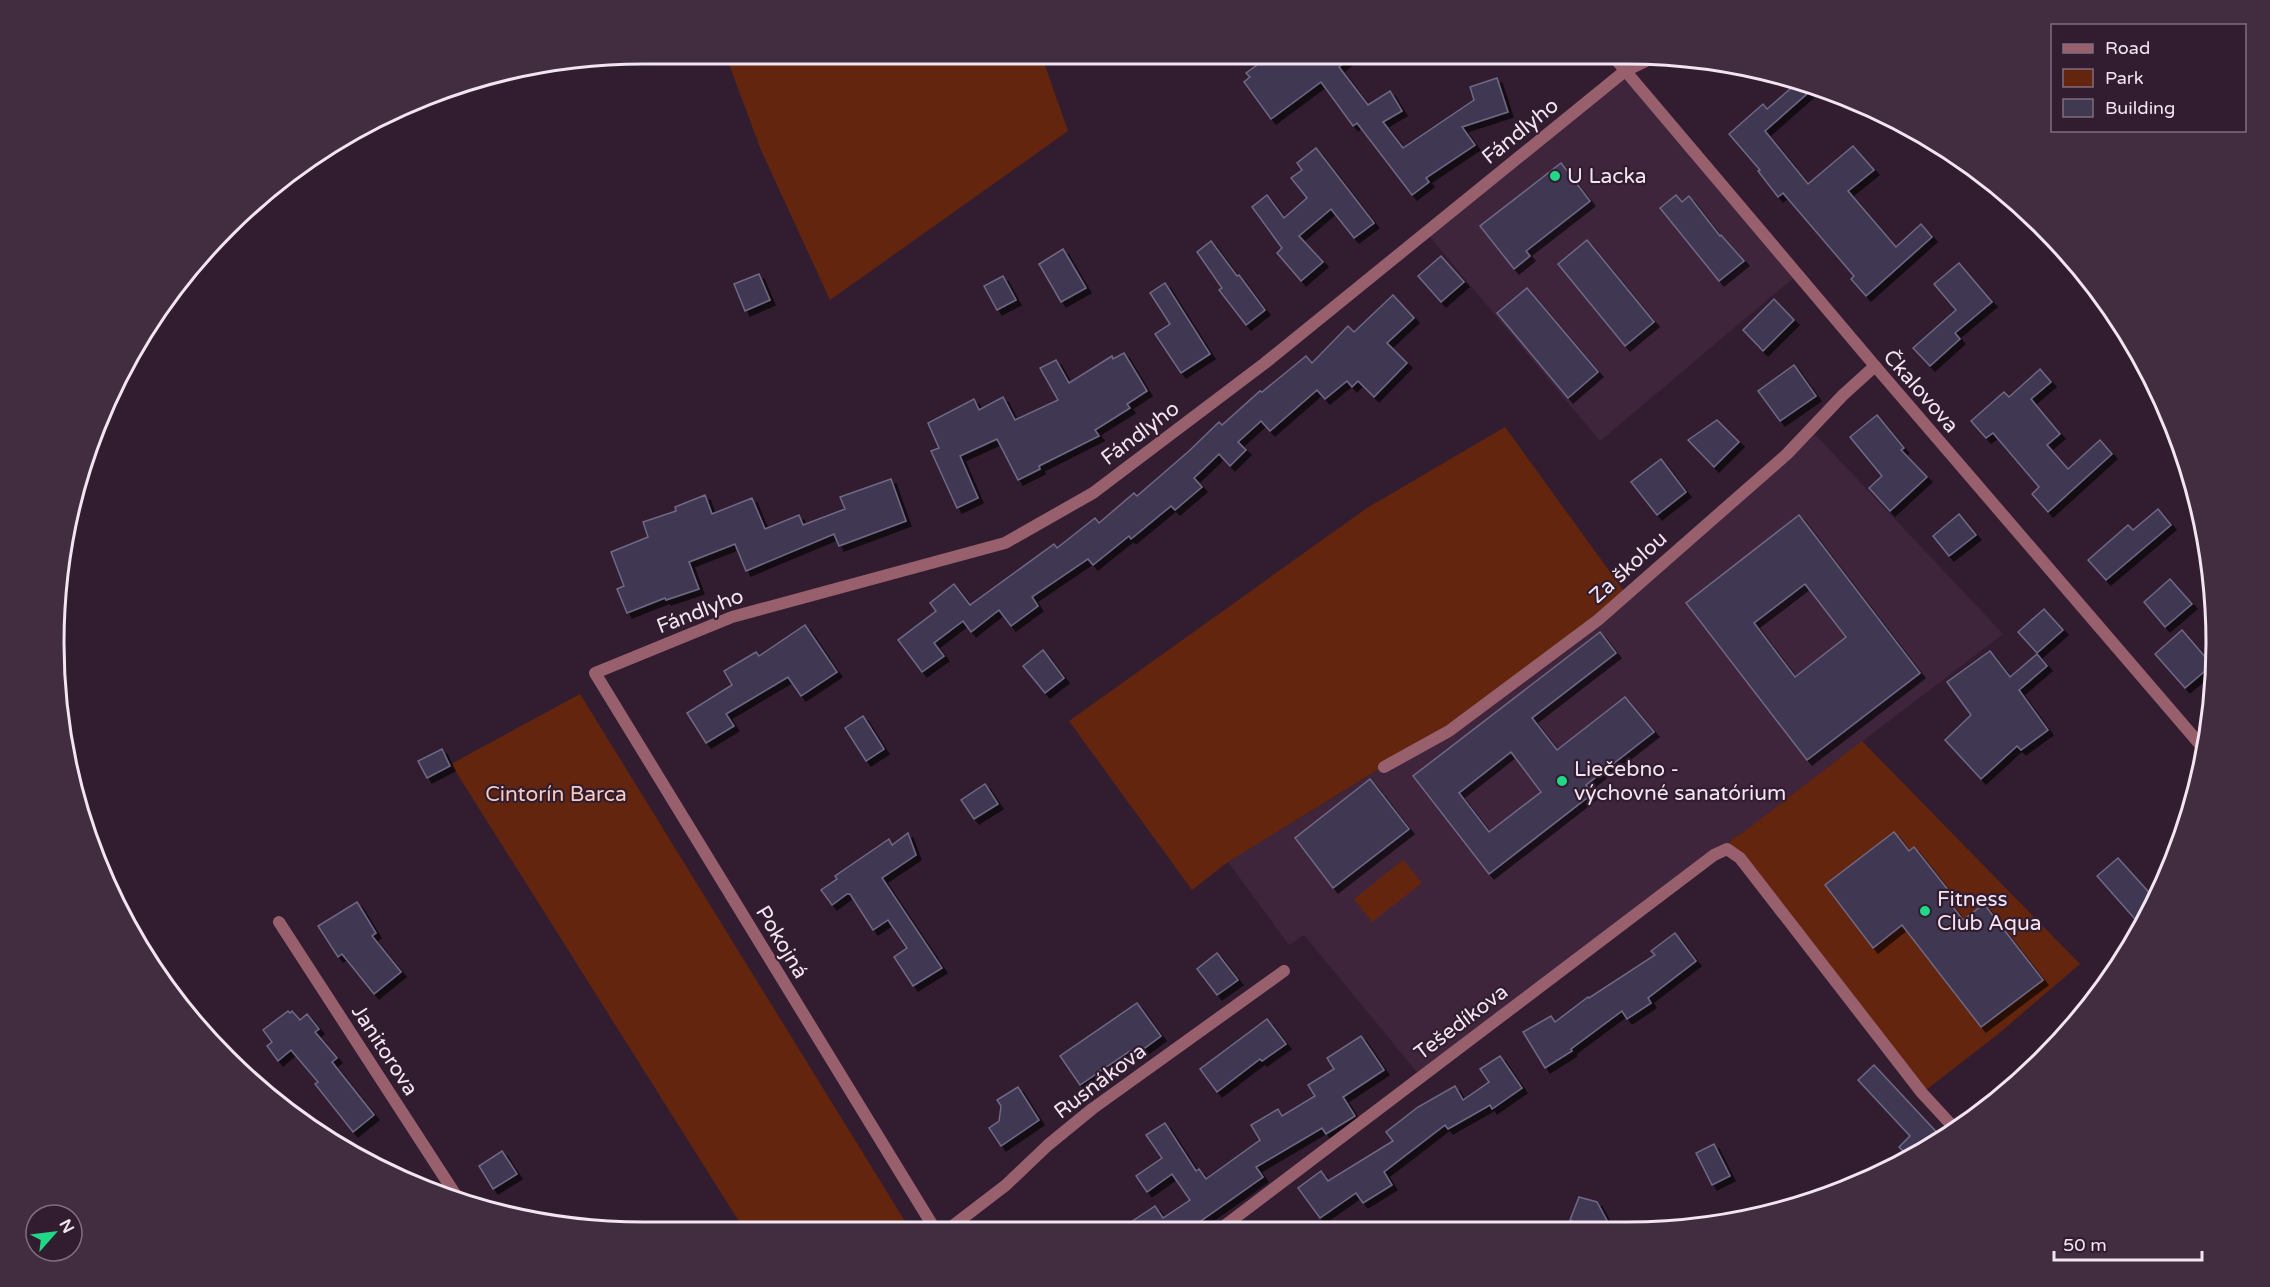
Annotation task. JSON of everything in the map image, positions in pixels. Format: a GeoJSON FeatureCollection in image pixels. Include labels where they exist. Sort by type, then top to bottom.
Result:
{"type":"FeatureCollection","features":[{"type":"Feature","properties":{"kind":"street","name":"Čkalovova"},"geometry":{"type":"LineString","coordinates":[[1619,64],[2197,741]]}},
{"type":"Feature","properties":{"kind":"street","name":"Fándlyho"},"geometry":{"type":"LineString","coordinates":[[596,674],[732,616],[1005,543],[1093,493],[1265,363],[1625,71],[1638,65]]}},
{"type":"Feature","properties":{"kind":"street","name":"Za školou"},"geometry":{"type":"LineString","coordinates":[[1383,767],[1449,731],[1598,620],[1787,454],[1843,394],[1875,366]]}},
{"type":"Feature","properties":{"kind":"street","name":"Pokojná"},"geometry":{"type":"LineString","coordinates":[[596,674],[931,1222]]}},
{"type":"Feature","properties":{"kind":"street","name":"Tešedíkova"},"geometry":{"type":"LineString","coordinates":[[1230,1222],[1714,855],[1727,849],[1740,858],[1922,1093],[1950,1124]]}},
{"type":"Feature","properties":{"kind":"street","name":"Janitorova"},"geometry":{"type":"LineString","coordinates":[[279,922],[453,1190]]}},
{"type":"Feature","properties":{"kind":"street","name":"Rusnákova"},"geometry":{"type":"LineString","coordinates":[[958,1222],[1006,1185],[1048,1145],[1092,1109],[1284,971]]}},
{"type":"Feature","properties":{"kind":"shaded area"},"geometry":{"type":"Polygon","coordinates":[[[1625,71],[1797,275],[1600,441],[1426,232],[1625,71]]]}},
{"type":"Feature","properties":{"kind":"shaded area"},"geometry":{"type":"Polygon","coordinates":[[[1810,429],[2003,634],[1741,834],[1732,838],[1727,849],[1421,1077],[1304,935],[1289,945],[1228,862],[1383,767],[1600,618],[1810,429]]]}},
{"type":"Feature","properties":{"kind":"green space"},"geometry":{"type":"Polygon","coordinates":[[[729,64],[1044,64],[1068,131],[830,300],[761,150],[729,64]]]}},
{"type":"Feature","properties":{"kind":"green space"},"geometry":{"type":"Polygon","coordinates":[[[1505,427],[1626,594],[1506,691],[1228,862],[1192,890],[1069,721],[1367,508],[1505,427]]]}},
{"type":"Feature","properties":{"kind":"green space","name":"Cintorín Barca"},"geometry":{"type":"Polygon","coordinates":[[[580,694],[905,1222],[739,1222],[451,764],[580,694]]]}},
{"type":"Feature","properties":{"kind":"green space"},"geometry":{"type":"Polygon","coordinates":[[[1862,741],[2080,964],[1997,1035],[1922,1093],[1727,849],[1732,838],[1741,834],[1862,741]]]}},
{"type":"Feature","properties":{"kind":"green space"},"geometry":{"type":"Polygon","coordinates":[[[1403,860],[1422,883],[1372,922],[1354,899],[1403,860]]]}},
{"type":"Feature","properties":{"kind":"building"},"geometry":{"type":"Polygon","coordinates":[[[1258,64],[1343,64],[1339,67],[1368,105],[1390,91],[1402,111],[1383,122],[1403,148],[1474,100],[1470,87],[1497,78],[1508,112],[1462,127],[1475,145],[1426,178],[1429,182],[1412,195],[1357,123],[1353,126],[1321,82],[1271,119],[1244,82],[1250,77],[1246,73],[1258,64]]]}},
{"type":"Feature","properties":{"kind":"building"},"geometry":{"type":"Polygon","coordinates":[[[1791,88],[1808,93],[1765,131],[1808,184],[1853,146],[1874,170],[1848,191],[1896,247],[1921,224],[1932,237],[1866,296],[1851,279],[1854,276],[1783,193],[1778,197],[1758,171],[1760,170],[1729,134],[1763,104],[1767,109],[1791,88]]]}},
{"type":"Feature","properties":{"kind":"building"},"geometry":{"type":"Polygon","coordinates":[[[1316,148],[1374,223],[1354,238],[1331,209],[1299,236],[1323,262],[1301,281],[1277,253],[1282,248],[1252,207],[1267,195],[1284,218],[1307,198],[1291,178],[1302,170],[1297,163],[1316,148]]]}},
{"type":"Feature","properties":{"kind":"building"},"geometry":{"type":"Polygon","coordinates":[[[1561,163],[1590,201],[1526,251],[1530,256],[1514,269],[1480,226],[1561,163]]]}},
{"type":"Feature","properties":{"kind":"building"},"geometry":{"type":"Polygon","coordinates":[[[1676,195],[1682,202],[1689,196],[1720,236],[1744,261],[1719,281],[1660,208],[1676,195]]]}},
{"type":"Feature","properties":{"kind":"building"},"geometry":{"type":"Polygon","coordinates":[[[1587,240],[1654,322],[1625,346],[1558,264],[1587,240]]]}},
{"type":"Feature","properties":{"kind":"building"},"geometry":{"type":"Polygon","coordinates":[[[1211,241],[1265,310],[1246,325],[1219,290],[1222,288],[1197,252],[1211,241]]]}},
{"type":"Feature","properties":{"kind":"building"},"geometry":{"type":"Polygon","coordinates":[[[1063,249],[1086,288],[1061,302],[1039,264],[1063,249]]]}},
{"type":"Feature","properties":{"kind":"building"},"geometry":{"type":"Polygon","coordinates":[[[1441,256],[1464,282],[1441,302],[1418,276],[1441,256]]]}},
{"type":"Feature","properties":{"kind":"building"},"geometry":{"type":"Polygon","coordinates":[[[1959,263],[1992,302],[1955,333],[1960,339],[1930,366],[1913,348],[1956,310],[1934,284],[1959,263]]]}},
{"type":"Feature","properties":{"kind":"building"},"geometry":{"type":"Polygon","coordinates":[[[759,274],[770,300],[745,311],[734,284],[759,274]]]}},
{"type":"Feature","properties":{"kind":"building"},"geometry":{"type":"Polygon","coordinates":[[[1003,276],[1016,300],[997,310],[984,286],[1003,276]]]}},
{"type":"Feature","properties":{"kind":"building"},"geometry":{"type":"Polygon","coordinates":[[[1165,283],[1210,354],[1181,373],[1155,334],[1170,324],[1150,293],[1165,283]]]}},
{"type":"Feature","properties":{"kind":"building"},"geometry":{"type":"Polygon","coordinates":[[[1527,288],[1598,372],[1568,398],[1497,313],[1527,288]]]}},
{"type":"Feature","properties":{"kind":"building"},"geometry":{"type":"Polygon","coordinates":[[[1393,295],[1414,318],[1387,343],[1407,363],[1374,397],[1358,381],[1352,387],[1347,381],[1325,399],[1317,390],[1270,431],[1261,421],[1238,442],[1246,450],[1230,466],[1219,454],[1194,478],[1202,487],[1175,510],[1171,506],[1131,539],[1129,536],[1093,565],[1088,559],[1032,597],[1038,606],[1011,626],[999,610],[971,632],[963,621],[934,643],[944,656],[922,672],[898,640],[936,611],[930,603],[954,584],[970,605],[1054,544],[1057,548],[1095,518],[1099,523],[1134,493],[1137,496],[1219,422],[1222,425],[1260,391],[1262,392],[1306,356],[1312,363],[1348,326],[1354,332],[1393,295]]]}},
{"type":"Feature","properties":{"kind":"building"},"geometry":{"type":"Polygon","coordinates":[[[1774,299],[1794,320],[1763,351],[1743,330],[1774,299]]]}},
{"type":"Feature","properties":{"kind":"building"},"geometry":{"type":"Polygon","coordinates":[[[1124,353],[1147,391],[1127,404],[1130,408],[1095,430],[1099,436],[1039,466],[1040,469],[1018,480],[997,439],[960,456],[978,498],[957,508],[931,451],[939,448],[928,423],[974,399],[979,410],[1003,397],[1015,420],[1058,400],[1040,368],[1056,360],[1069,383],[1112,356],[1113,359],[1124,353]]]}},
{"type":"Feature","properties":{"kind":"building"},"geometry":{"type":"Polygon","coordinates":[[[1794,365],[1816,396],[1780,421],[1758,391],[1794,365]]]}},
{"type":"Feature","properties":{"kind":"building"},"geometry":{"type":"Polygon","coordinates":[[[2040,369],[2051,382],[2031,399],[2060,434],[2047,445],[2068,469],[2100,440],[2112,454],[2048,512],[2032,494],[2039,487],[1993,433],[1986,438],[1971,421],[2004,392],[2009,397],[2040,369]]]}},
{"type":"Feature","properties":{"kind":"building"},"geometry":{"type":"Polygon","coordinates":[[[1877,415],[1904,448],[1901,450],[1927,477],[1890,511],[1869,488],[1882,476],[1850,437],[1877,415]]]}},
{"type":"Feature","properties":{"kind":"building"},"geometry":{"type":"Polygon","coordinates":[[[1717,420],[1739,442],[1714,467],[1688,440],[1717,420]]]}},
{"type":"Feature","properties":{"kind":"building"},"geometry":{"type":"Polygon","coordinates":[[[1661,459],[1686,492],[1657,515],[1631,482],[1661,459]]]}},
{"type":"Feature","properties":{"kind":"building"},"geometry":{"type":"Polygon","coordinates":[[[891,479],[906,521],[839,546],[834,534],[746,571],[735,544],[689,562],[699,589],[666,600],[665,598],[627,613],[617,589],[624,586],[611,552],[648,537],[643,522],[676,511],[675,507],[705,495],[712,514],[752,498],[765,529],[799,515],[803,525],[845,509],[840,497],[891,479]]]}},
{"type":"Feature","properties":{"kind":"building"},"geometry":{"type":"Polygon","coordinates":[[[2158,509],[2171,525],[2106,580],[2088,560],[2128,525],[2133,530],[2158,509]]]}},
{"type":"Feature","properties":{"kind":"building"},"geometry":{"type":"Polygon","coordinates":[[[1959,514],[1976,535],[1949,556],[1933,536],[1959,514]]]}},
{"type":"Feature","properties":{"kind":"building"},"geometry":{"type":"Polygon","coordinates":[[[1799,515],[1920,673],[1807,760],[1686,603],[1799,515]],[[1805,584],[1754,623],[1795,677],[1846,637],[1805,584]]]}},
{"type":"Feature","properties":{"kind":"building"},"geometry":{"type":"Polygon","coordinates":[[[2170,579],[2192,604],[2165,627],[2144,602],[2170,579]]]}},
{"type":"Feature","properties":{"kind":"building"},"geometry":{"type":"Polygon","coordinates":[[[2044,609],[2063,630],[2037,653],[2018,632],[2044,609]]]}},
{"type":"Feature","properties":{"kind":"building"},"geometry":{"type":"Polygon","coordinates":[[[805,625],[837,672],[801,696],[788,677],[726,714],[734,726],[706,743],[687,713],[732,685],[724,671],[756,652],[759,656],[805,625]]]}},
{"type":"Feature","properties":{"kind":"building"},"geometry":{"type":"Polygon","coordinates":[[[2182,630],[2205,657],[2205,671],[2185,688],[2155,654],[2182,630]]]}},
{"type":"Feature","properties":{"kind":"building","name":"Liečebno - výchovné sanatórium"},"geometry":{"type":"Polygon","coordinates":[[[1600,632],[1616,653],[1532,718],[1557,750],[1625,697],[1654,732],[1586,785],[1592,794],[1489,874],[1413,776],[1600,632]],[[1511,752],[1459,793],[1489,832],[1541,792],[1511,752]]]}},
{"type":"Feature","properties":{"kind":"building"},"geometry":{"type":"Polygon","coordinates":[[[1043,650],[1064,678],[1045,693],[1023,666],[1043,650]]]}},
{"type":"Feature","properties":{"kind":"building"},"geometry":{"type":"Polygon","coordinates":[[[1990,651],[2010,677],[2037,654],[2047,666],[2019,690],[2048,730],[2021,750],[2017,746],[1981,779],[1945,740],[1971,715],[1947,682],[1990,651]]]}},
{"type":"Feature","properties":{"kind":"building"},"geometry":{"type":"Polygon","coordinates":[[[863,716],[884,749],[866,761],[845,728],[863,716]]]}},
{"type":"Feature","properties":{"kind":"building"},"geometry":{"type":"Polygon","coordinates":[[[442,749],[450,766],[427,778],[418,761],[442,749]]]}},
{"type":"Feature","properties":{"kind":"building"},"geometry":{"type":"Polygon","coordinates":[[[1370,779],[1409,829],[1333,888],[1295,838],[1370,779]]]}},
{"type":"Feature","properties":{"kind":"building"},"geometry":{"type":"Polygon","coordinates":[[[985,784],[998,804],[974,819],[961,800],[985,784]]]}},
{"type":"Feature","properties":{"kind":"building"},"geometry":{"type":"Polygon","coordinates":[[[1894,832],[1909,851],[1914,847],[1948,890],[1943,894],[1963,920],[1984,904],[2043,980],[1981,1027],[1902,925],[1873,948],[1825,885],[1894,832]]]}},
{"type":"Feature","properties":{"kind":"building"},"geometry":{"type":"Polygon","coordinates":[[[908,833],[916,855],[882,878],[942,968],[913,986],[894,957],[907,948],[888,920],[873,930],[850,894],[832,905],[821,890],[837,879],[835,876],[889,839],[892,845],[908,833]]]}},
{"type":"Feature","properties":{"kind":"building"},"geometry":{"type":"Polygon","coordinates":[[[2118,858],[2149,893],[2135,919],[2097,876],[2118,858]]]}},
{"type":"Feature","properties":{"kind":"building"},"geometry":{"type":"Polygon","coordinates":[[[357,902],[376,933],[372,936],[401,972],[374,994],[342,954],[338,957],[318,926],[357,902]]]}},
{"type":"Feature","properties":{"kind":"building"},"geometry":{"type":"Polygon","coordinates":[[[1675,933],[1696,961],[1648,998],[1651,1003],[1627,1019],[1622,1011],[1571,1049],[1572,1051],[1545,1068],[1523,1032],[1551,1016],[1555,1022],[1588,997],[1655,955],[1651,951],[1675,933]]]}},
{"type":"Feature","properties":{"kind":"building"},"geometry":{"type":"Polygon","coordinates":[[[1217,953],[1238,980],[1217,995],[1197,969],[1217,953]]]}},
{"type":"Feature","properties":{"kind":"building"},"geometry":{"type":"Polygon","coordinates":[[[1137,1003],[1161,1036],[1134,1056],[1130,1051],[1080,1085],[1060,1056],[1137,1003]]]}},
{"type":"Feature","properties":{"kind":"building"},"geometry":{"type":"Polygon","coordinates":[[[288,1011],[290,1013],[292,1011],[300,1020],[307,1014],[319,1029],[315,1032],[337,1058],[332,1062],[374,1115],[353,1132],[315,1084],[318,1082],[291,1050],[278,1061],[267,1046],[272,1042],[263,1030],[288,1011]]]}},
{"type":"Feature","properties":{"kind":"building"},"geometry":{"type":"Polygon","coordinates":[[[1267,1019],[1286,1044],[1262,1061],[1260,1059],[1217,1092],[1200,1069],[1267,1019]]]}},
{"type":"Feature","properties":{"kind":"building"},"geometry":{"type":"Polygon","coordinates":[[[1361,1036],[1384,1070],[1343,1097],[1355,1116],[1326,1134],[1322,1128],[1256,1167],[1263,1177],[1199,1222],[1131,1222],[1155,1206],[1163,1218],[1190,1200],[1172,1174],[1147,1192],[1136,1176],[1162,1158],[1146,1135],[1165,1123],[1196,1171],[1199,1169],[1206,1179],[1260,1140],[1251,1125],[1278,1109],[1282,1116],[1315,1096],[1308,1085],[1334,1069],[1327,1058],[1361,1036]]]}},
{"type":"Feature","properties":{"kind":"building"},"geometry":{"type":"Polygon","coordinates":[[[1500,1056],[1522,1088],[1492,1109],[1490,1105],[1448,1129],[1445,1125],[1384,1172],[1392,1185],[1363,1203],[1356,1193],[1320,1218],[1298,1188],[1321,1171],[1328,1181],[1393,1141],[1386,1132],[1418,1107],[1455,1086],[1463,1100],[1489,1082],[1480,1069],[1500,1056]]]}},
{"type":"Feature","properties":{"kind":"building"},"geometry":{"type":"Polygon","coordinates":[[[1874,1065],[1937,1132],[1904,1152],[1899,1147],[1910,1136],[1858,1080],[1874,1065]]]}},
{"type":"Feature","properties":{"kind":"building"},"geometry":{"type":"Polygon","coordinates":[[[1018,1087],[1039,1120],[1001,1146],[989,1128],[999,1121],[1001,1106],[997,1100],[1018,1087]]]}},
{"type":"Feature","properties":{"kind":"building"},"geometry":{"type":"Polygon","coordinates":[[[1714,1144],[1730,1176],[1712,1185],[1696,1153],[1714,1144]]]}},
{"type":"Feature","properties":{"kind":"building"},"geometry":{"type":"Polygon","coordinates":[[[502,1151],[517,1174],[493,1189],[479,1166],[502,1151]]]}},
{"type":"Feature","properties":{"kind":"building"},"geometry":{"type":"Polygon","coordinates":[[[1579,1197],[1597,1202],[1608,1222],[1575,1222],[1570,1220],[1579,1197]]]}},
{"type":"Feature","properties":{"kind":"place","name":"U Lacka"},"geometry":{"type":"Point","coordinates":[1555,176]}},
{"type":"Feature","properties":{"kind":"place","name":"Liečebno - výchovné sanatórium"},"geometry":{"type":"Point","coordinates":[1562,781]}},
{"type":"Feature","properties":{"kind":"place","name":"Fitness Club Aqua"},"geometry":{"type":"Point","coordinates":[1925,911]}}]}
